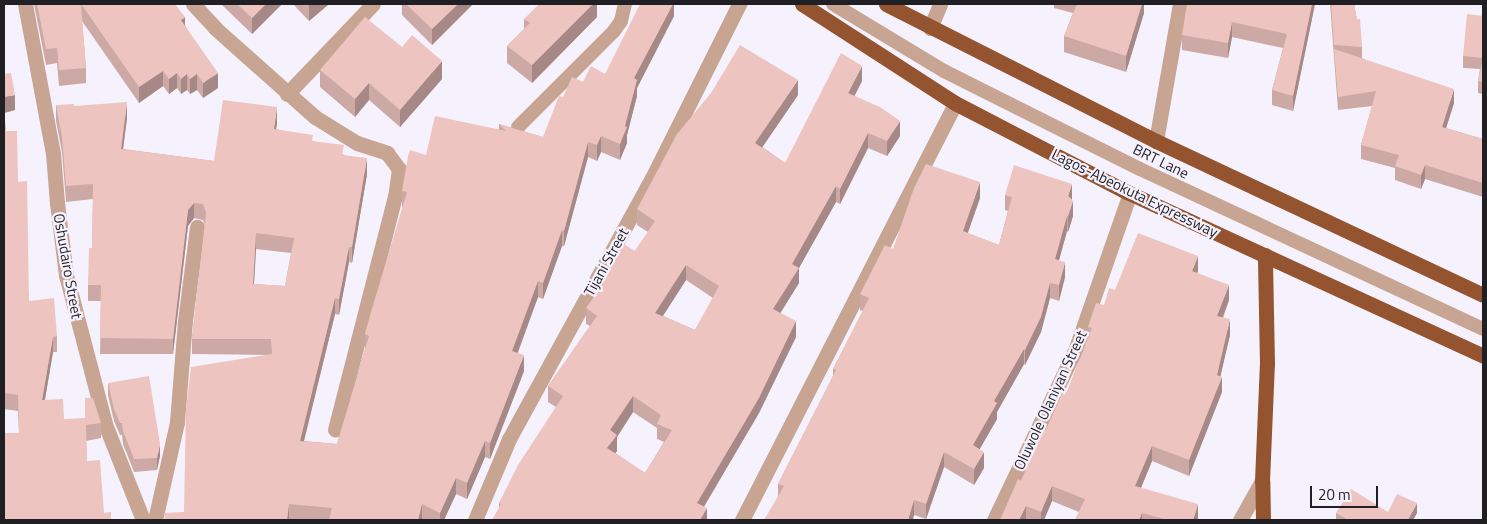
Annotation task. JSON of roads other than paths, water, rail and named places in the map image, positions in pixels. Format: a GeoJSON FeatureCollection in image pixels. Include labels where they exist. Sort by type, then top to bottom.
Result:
{"type":"FeatureCollection","features":[{"type":"Feature","properties":{"kind":"highway","name":"Lagos-Abeokuta Expressway"},"geometry":{"type":"LineString","coordinates":[[802,4],[955,103],[1130,193],[1483,356]]}},
{"type":"Feature","properties":{"kind":"highway"},"geometry":{"type":"LineString","coordinates":[[886,4],[1156,141],[1483,295]]}},
{"type":"Feature","properties":{"kind":"highway"},"geometry":{"type":"LineString","coordinates":[[1263,520],[1262,481],[1267,364],[1265,255]]}},
{"type":"Feature","properties":{"kind":"street","name":"Oshudairo Street"},"geometry":{"type":"LineString","coordinates":[[25,4],[53,153],[66,275],[105,424],[143,520]]}},
{"type":"Feature","properties":{"kind":"street"},"geometry":{"type":"LineString","coordinates":[[193,4],[215,28],[315,117],[357,143],[387,153],[399,170],[396,196],[335,429]]}},
{"type":"Feature","properties":{"kind":"street"},"geometry":{"type":"LineString","coordinates":[[287,94],[373,4]]}},
{"type":"Feature","properties":{"kind":"street","name":"Tijani Street"},"geometry":{"type":"LineString","coordinates":[[475,520],[509,439],[652,178],[739,4]]}},
{"type":"Feature","properties":{"kind":"street"},"geometry":{"type":"LineString","coordinates":[[930,28],[940,4]]}},
{"type":"Feature","properties":{"kind":"street"},"geometry":{"type":"LineString","coordinates":[[1156,141],[1180,4]]}},
{"type":"Feature","properties":{"kind":"street"},"geometry":{"type":"LineString","coordinates":[[742,520],[955,103]]}},
{"type":"Feature","properties":{"kind":"street","name":"Oluwole Olaniyan Street"},"geometry":{"type":"LineString","coordinates":[[994,520],[1076,348],[1130,193]]}},
{"type":"Feature","properties":{"kind":"street"},"geometry":{"type":"LineString","coordinates":[[155,520],[177,422],[185,321],[197,227]]}},
{"type":"Feature","properties":{"kind":"street"},"geometry":{"type":"LineString","coordinates":[[1240,520],[1262,481]]}},
{"type":"Feature","properties":{"kind":"lane"},"geometry":{"type":"LineString","coordinates":[[518,127],[614,32],[621,21],[625,4]]}},
{"type":"Feature","properties":{"kind":"lane","name":"BRT Lane"},"geometry":{"type":"LineString","coordinates":[[833,4],[944,71],[1140,169],[1483,330]]}}]}
